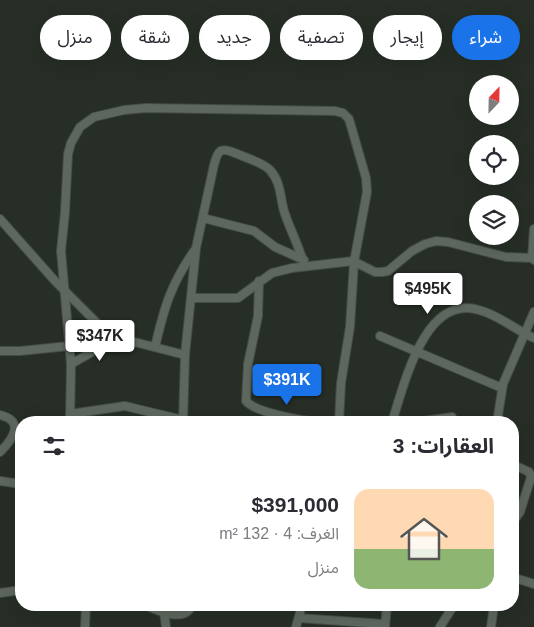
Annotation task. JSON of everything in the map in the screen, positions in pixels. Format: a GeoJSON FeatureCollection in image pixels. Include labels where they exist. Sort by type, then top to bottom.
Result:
{"type":"FeatureCollection","features":[{"type":"Feature","properties":{"kind":"street"},"geometry":{"type":"LineString","coordinates":[[70,416],[71,364],[61,251],[68,154],[71,143],[80,127],[87,121],[104,114],[124,110],[154,108],[306,110],[343,113],[349,119],[366,178],[367,192],[354,262],[350,327],[341,383],[339,416]]}},
{"type":"Feature","properties":{"kind":"street"},"geometry":{"type":"LineString","coordinates":[[183,416],[185,355],[196,248],[217,155],[221,150],[228,150],[267,168],[275,177],[286,216],[302,258]]}},
{"type":"Feature","properties":{"kind":"street"},"geometry":{"type":"LineString","coordinates":[[203,218],[254,231],[275,247],[302,258],[312,266]]}},
{"type":"Feature","properties":{"kind":"street"},"geometry":{"type":"LineString","coordinates":[[0,219],[64,291],[104,331],[113,336],[185,355]]}},
{"type":"Feature","properties":{"kind":"street"},"geometry":{"type":"LineString","coordinates":[[191,298],[238,298],[276,270],[354,262],[375,272],[388,271],[424,244],[436,241],[448,242],[506,257],[533,259],[534,229]]}},
{"type":"Feature","properties":{"kind":"street"},"geometry":{"type":"LineString","coordinates":[[155,347],[168,297],[180,272],[196,248]]}},
{"type":"Feature","properties":{"kind":"street"},"geometry":{"type":"LineString","coordinates":[[260,281],[259,310],[248,364],[246,400],[249,404],[284,416]]}},
{"type":"Feature","properties":{"kind":"street"},"geometry":{"type":"LineString","coordinates":[[394,416],[416,352],[432,327],[445,313],[465,307],[478,309],[534,338]]}},
{"type":"Feature","properties":{"kind":"street"},"geometry":{"type":"LineString","coordinates":[[498,416],[502,388],[534,312]]}},
{"type":"Feature","properties":{"kind":"street"},"geometry":{"type":"LineString","coordinates":[[71,364],[99,348],[113,336]]}},
{"type":"Feature","properties":{"kind":"street"},"geometry":{"type":"LineString","coordinates":[[380,336],[502,388]]}},
{"type":"Feature","properties":{"kind":"street"},"geometry":{"type":"LineString","coordinates":[[0,351],[69,346]]}},
{"type":"Feature","properties":{"kind":"street"},"geometry":{"type":"LineString","coordinates":[[79,416],[126,406],[164,416]]}},
{"type":"Feature","properties":{"kind":"street"},"geometry":{"type":"LineString","coordinates":[[0,415],[11,420],[14,426],[14,434],[0,452]]}},
{"type":"Feature","properties":{"kind":"street"},"geometry":{"type":"LineString","coordinates":[[519,468],[532,475],[519,508]]}},
{"type":"Feature","properties":{"kind":"street"},"geometry":{"type":"LineString","coordinates":[[0,481],[15,483]]}},
{"type":"Feature","properties":{"kind":"street"},"geometry":{"type":"LineString","coordinates":[[519,579],[534,584]]}},
{"type":"Feature","properties":{"kind":"street"},"geometry":{"type":"LineString","coordinates":[[0,593],[15,591]]}},
{"type":"Feature","properties":{"kind":"street"},"geometry":{"type":"LineString","coordinates":[[84,627],[85,611]]}},
{"type":"Feature","properties":{"kind":"street"},"geometry":{"type":"LineString","coordinates":[[166,627],[164,612],[185,614],[189,611]]}},
{"type":"Feature","properties":{"kind":"street"},"geometry":{"type":"LineString","coordinates":[[296,627],[301,611]]}},
{"type":"Feature","properties":{"kind":"street"},"geometry":{"type":"LineString","coordinates":[[299,618],[385,625],[387,611]]}},
{"type":"Feature","properties":{"kind":"street"},"geometry":{"type":"LineString","coordinates":[[440,627],[450,611]]}},
{"type":"Feature","properties":{"kind":"street"},"geometry":{"type":"LineString","coordinates":[[491,627],[493,611]]}}]}
